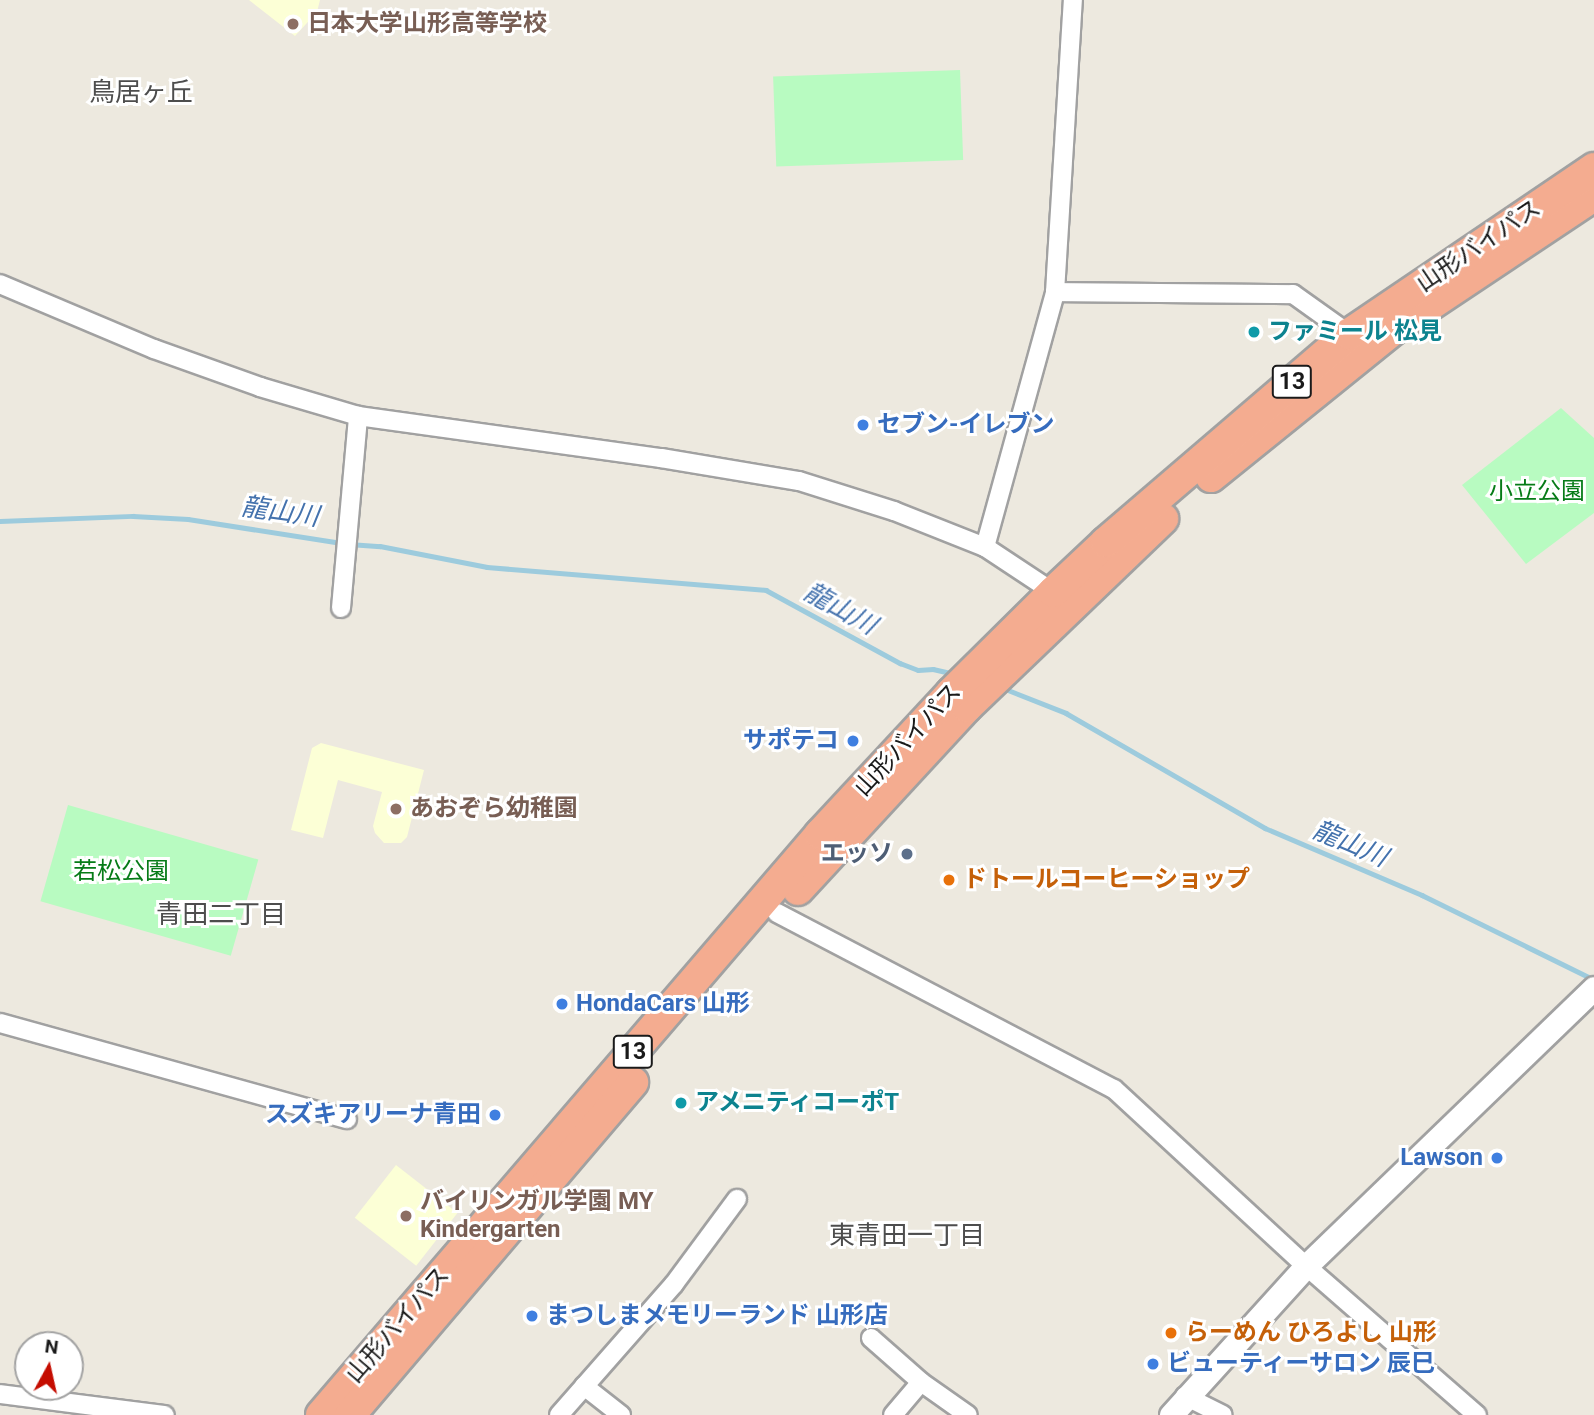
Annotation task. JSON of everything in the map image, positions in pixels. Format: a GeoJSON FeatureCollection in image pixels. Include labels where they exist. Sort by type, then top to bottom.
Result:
{"type":"FeatureCollection","features":[{"type":"Feature","properties":{"kind":"highway","name":"山形バイパス"},"geometry":{"type":"LineString","coordinates":[[1023,637],[1053,592],[1116,533],[1349,334],[1594,168]]}},
{"type":"Feature","properties":{"kind":"highway","name":"山形バイパス"},"geometry":{"type":"LineString","coordinates":[[321,1415],[820,834],[1023,637],[1196,490],[1393,330],[1594,196]]}},
{"type":"Feature","properties":{"kind":"highway","name":"山形バイパス"},"geometry":{"type":"LineString","coordinates":[[350,1415],[959,700]]}},
{"type":"Feature","properties":{"kind":"street"},"geometry":{"type":"LineString","coordinates":[[985,547],[1055,292],[1073,0]]}},
{"type":"Feature","properties":{"kind":"street"},"geometry":{"type":"LineString","coordinates":[[0,284],[166,353],[260,387],[358,416],[787,478],[894,511],[985,547],[1053,592]]}},
{"type":"Feature","properties":{"kind":"street"},"geometry":{"type":"LineString","coordinates":[[1055,292],[1293,294],[1349,334]]}},
{"type":"Feature","properties":{"kind":"street"},"geometry":{"type":"LineString","coordinates":[[341,608],[358,416]]}},
{"type":"Feature","properties":{"kind":"street"},"geometry":{"type":"LineString","coordinates":[[777,913],[1114,1089],[1306,1266],[1477,1415]]}},
{"type":"Feature","properties":{"kind":"street"},"geometry":{"type":"LineString","coordinates":[[1171,1415],[1185,1396],[1306,1266],[1594,988]]}},
{"type":"Feature","properties":{"kind":"street"},"geometry":{"type":"LineString","coordinates":[[0,1023],[347,1119]]}},
{"type":"Feature","properties":{"kind":"street"},"geometry":{"type":"LineString","coordinates":[[559,1415],[674,1284],[737,1199]]}},
{"type":"Feature","properties":{"kind":"street"},"geometry":{"type":"LineString","coordinates":[[872,1338],[921,1382],[968,1415]]}},
{"type":"Feature","properties":{"kind":"street"},"geometry":{"type":"LineString","coordinates":[[893,1415],[921,1382]]}},
{"type":"Feature","properties":{"kind":"street"},"geometry":{"type":"LineString","coordinates":[[584,1386],[621,1415]]}},
{"type":"Feature","properties":{"kind":"street"},"geometry":{"type":"LineString","coordinates":[[0,1394],[165,1415]]}},
{"type":"Feature","properties":{"kind":"street"},"geometry":{"type":"LineString","coordinates":[[1185,1396],[1223,1415]]}},
{"type":"Feature","properties":{"kind":"shaded area","name":"日本大学山形高等学校"},"geometry":{"type":"Polygon","coordinates":[[[249,0],[320,0],[317,12],[295,36],[249,0]]]}},
{"type":"Feature","properties":{"kind":"shaded area","name":"あおぞら幼稚園"},"geometry":{"type":"Polygon","coordinates":[[[321,743],[424,770],[407,837],[401,843],[384,843],[375,833],[373,826],[382,792],[338,780],[323,838],[291,830],[312,748],[321,743]]]}},
{"type":"Feature","properties":{"kind":"shaded area","name":"バイリンガル学園 MY Kindergarten"},"geometry":{"type":"Polygon","coordinates":[[[396,1165],[457,1213],[416,1266],[355,1218],[396,1165]]]}},
{"type":"Feature","properties":{"kind":"green space"},"geometry":{"type":"Polygon","coordinates":[[[960,70],[963,160],[776,166],[773,77],[960,70]]]}},
{"type":"Feature","properties":{"kind":"green space","name":"小立公園"},"geometry":{"type":"Polygon","coordinates":[[[1561,408],[1594,438],[1594,513],[1526,564],[1462,485],[1561,408]]]}},
{"type":"Feature","properties":{"kind":"green space","name":"若松公園"},"geometry":{"type":"Polygon","coordinates":[[[68,805],[258,860],[231,956],[40,901],[68,805]]]}},
{"type":"Feature","properties":{"kind":"waterway","name":"龍山川"},"geometry":{"type":"LineString","coordinates":[[0,521],[133,516],[188,519],[341,543]]}},
{"type":"Feature","properties":{"kind":"waterway","name":"龍山川"},"geometry":{"type":"LineString","coordinates":[[349,544],[380,546],[487,567],[766,590],[900,663],[918,670],[933,669],[954,674]]}},
{"type":"Feature","properties":{"kind":"waterway","name":"龍山川"},"geometry":{"type":"LineString","coordinates":[[1003,688],[1066,713],[1265,828],[1422,895],[1593,979]]}},
{"type":"Feature","properties":{"kind":"place","name":"日本大学山形高等学校"},"geometry":{"type":"Point","coordinates":[293,24]}},
{"type":"Feature","properties":{"kind":"place","name":"ファミール 松見"},"geometry":{"type":"Point","coordinates":[1254,332]}},
{"type":"Feature","properties":{"kind":"place","name":"セブン-イレブン"},"geometry":{"type":"Point","coordinates":[863,425]}},
{"type":"Feature","properties":{"kind":"place","name":"サポテコ"},"geometry":{"type":"Point","coordinates":[853,741]}},
{"type":"Feature","properties":{"kind":"place","name":"あおぞら幼稚園"},"geometry":{"type":"Point","coordinates":[396,809]}},
{"type":"Feature","properties":{"kind":"place","name":"エッソ"},"geometry":{"type":"Point","coordinates":[907,854]}},
{"type":"Feature","properties":{"kind":"place","name":"ドトールコーヒーショップ"},"geometry":{"type":"Point","coordinates":[949,880]}},
{"type":"Feature","properties":{"kind":"place","name":"HondaCars 山形"},"geometry":{"type":"Point","coordinates":[562,1004]}},
{"type":"Feature","properties":{"kind":"place","name":"アメニティコーポT"},"geometry":{"type":"Point","coordinates":[681,1103]}},
{"type":"Feature","properties":{"kind":"place","name":"スズキアリーナ青田"},"geometry":{"type":"Point","coordinates":[495,1115]}},
{"type":"Feature","properties":{"kind":"place","name":"Lawson"},"geometry":{"type":"Point","coordinates":[1497,1158]}},
{"type":"Feature","properties":{"kind":"place","name":"バイリンガル学園 MY Kindergarten"},"geometry":{"type":"Point","coordinates":[406,1216]}},
{"type":"Feature","properties":{"kind":"place","name":"まつしまメモリーランド 山形店"},"geometry":{"type":"Point","coordinates":[532,1316]}},
{"type":"Feature","properties":{"kind":"place","name":"らーめん ひろよし 山形"},"geometry":{"type":"Point","coordinates":[1171,1333]}},
{"type":"Feature","properties":{"kind":"place","name":"ビューティーサロン 辰巳"},"geometry":{"type":"Point","coordinates":[1153,1364]}},
{"type":"Feature","properties":{"kind":"district","name":"鳥居ヶ丘"},"geometry":{"type":"Point","coordinates":[141,93]}},
{"type":"Feature","properties":{"kind":"district","name":"青田二丁目"},"geometry":{"type":"Point","coordinates":[221,915]}},
{"type":"Feature","properties":{"kind":"district","name":"東青田一丁目"},"geometry":{"type":"Point","coordinates":[907,1236]}}]}
